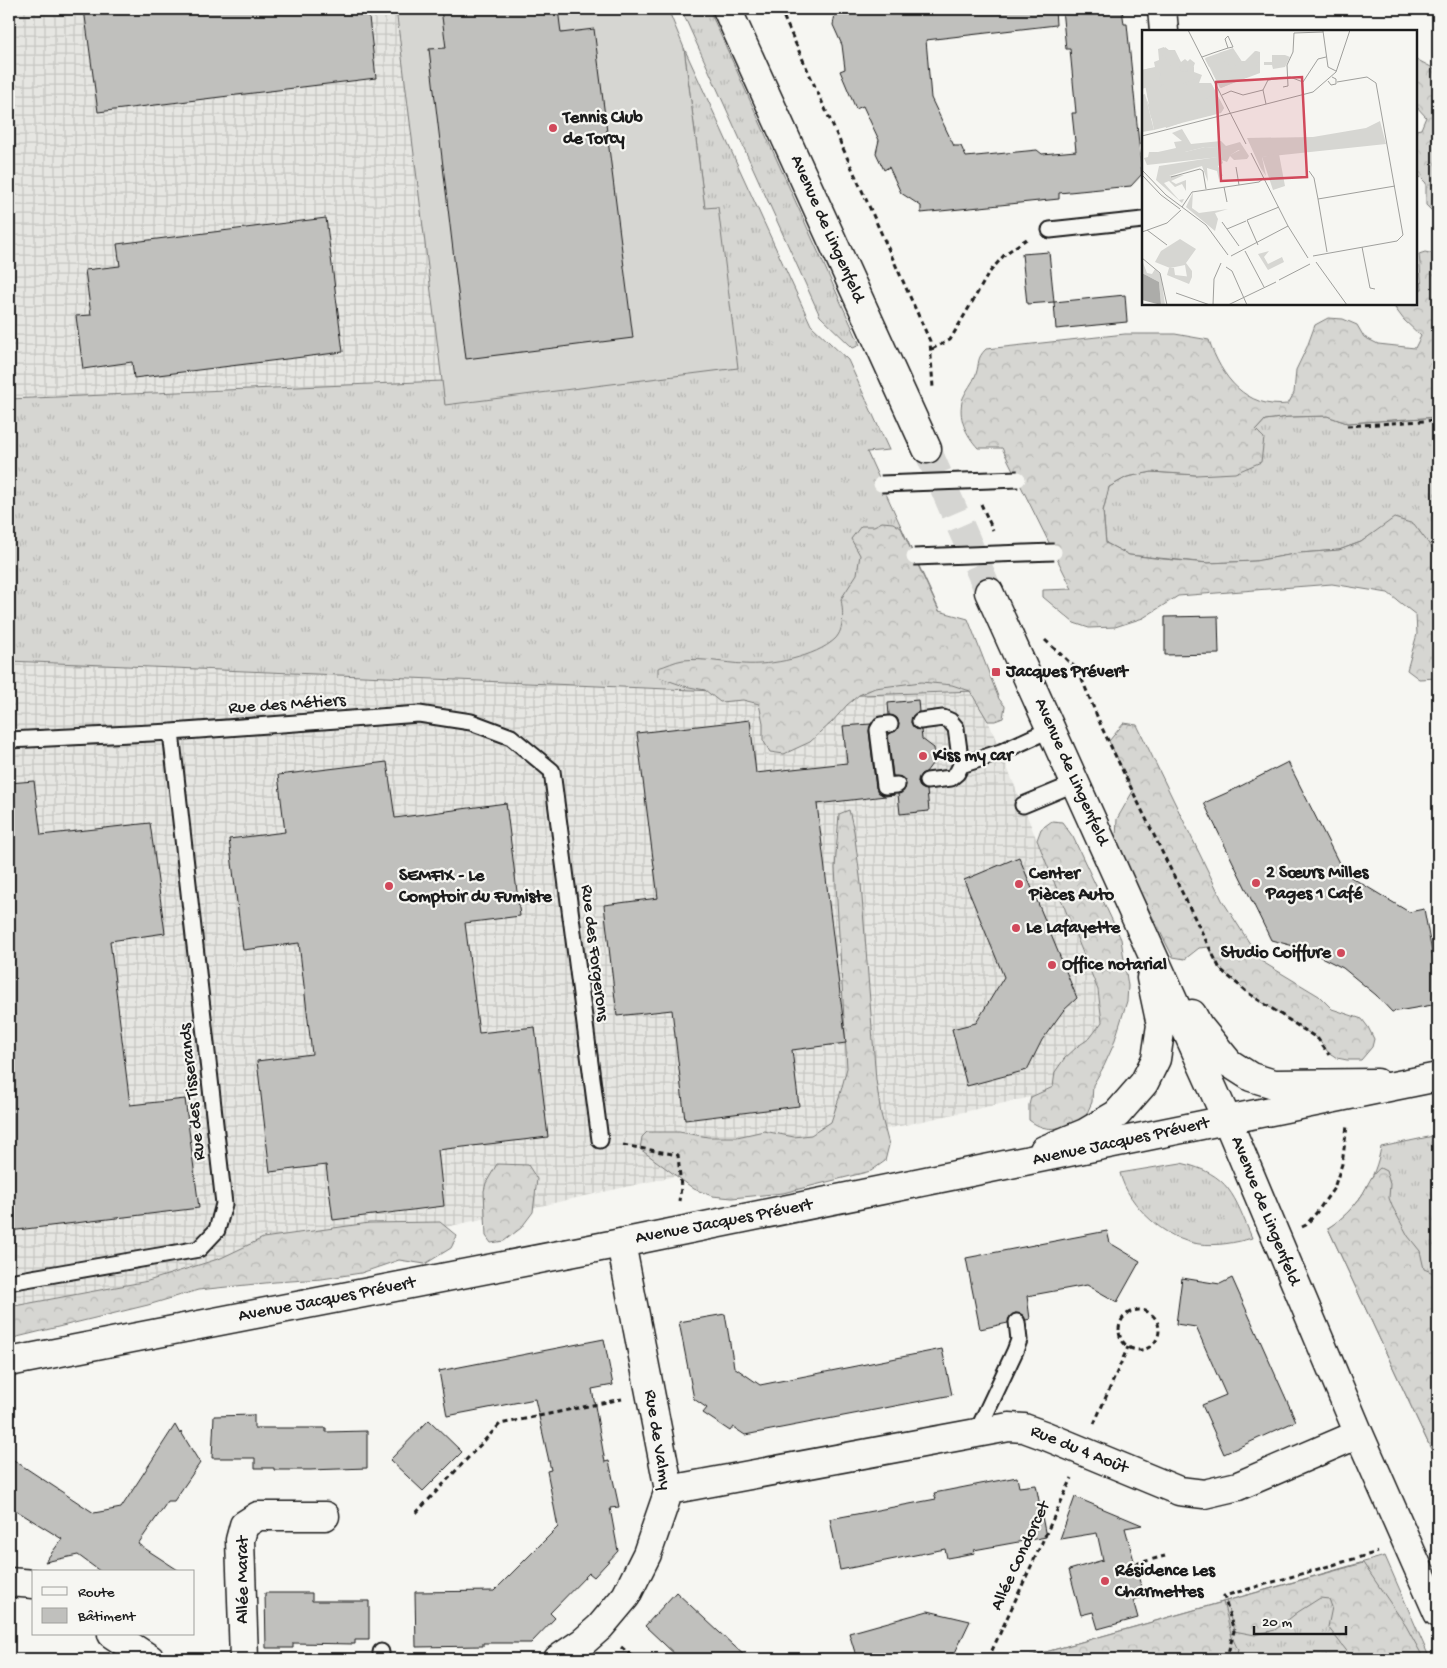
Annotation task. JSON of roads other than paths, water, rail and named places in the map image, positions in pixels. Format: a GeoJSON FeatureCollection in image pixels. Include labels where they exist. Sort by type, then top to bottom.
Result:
{"type":"FeatureCollection","features":[{"type":"Feature","properties":{"kind":"street"},"geometry":{"type":"LineString","coordinates":[[1162,9],[1164,30]]}},
{"type":"Feature","properties":{"kind":"street","name":"Avenue de Lingenfeld"},"geometry":{"type":"LineString","coordinates":[[729,10],[927,449]]}},
{"type":"Feature","properties":{"kind":"street","name":"Avenue de Lingenfeld"},"geometry":{"type":"LineString","coordinates":[[989,592],[1227,1120],[1359,1434],[1438,1612]]}},
{"type":"Feature","properties":{"kind":"street"},"geometry":{"type":"LineString","coordinates":[[1140,927],[1198,1025],[1229,1063],[1251,1078],[1274,1084],[1370,1083],[1431,1079]]}},
{"type":"Feature","properties":{"kind":"street"},"geometry":{"type":"LineString","coordinates":[[1008,1165],[1084,1134],[1117,1114],[1144,1083],[1156,1059],[1161,1026],[1140,927]]}},
{"type":"Feature","properties":{"kind":"street","name":"Avenue Jacques Prévert"},"geometry":{"type":"LineString","coordinates":[[9,1362],[621,1243],[1431,1079]]}},
{"type":"Feature","properties":{"kind":"street","name":"Rue de Valmy"},"geometry":{"type":"LineString","coordinates":[[558,1659],[583,1642],[600,1627],[626,1596],[647,1554],[669,1490],[621,1243]]}},
{"type":"Feature","properties":{"kind":"street","name":"Rue du 4 Août"},"geometry":{"type":"LineString","coordinates":[[669,1490],[1009,1427],[1024,1428],[1046,1436],[1179,1491],[1204,1494],[1238,1486],[1359,1434]]}},
{"type":"Feature","properties":{"kind":"street","name":"Allée Marat"},"geometry":{"type":"LineString","coordinates":[[244,1659],[240,1540],[244,1525],[258,1516],[325,1516]]}},
{"type":"Feature","properties":{"kind":"street"},"geometry":{"type":"LineString","coordinates":[[9,1582],[32,1584]]}},
{"type":"Feature","properties":{"kind":"street"},"geometry":{"type":"LineString","coordinates":[[115,1636],[150,1659]]}},
{"type":"Feature","properties":{"kind":"lane"},"geometry":{"type":"LineString","coordinates":[[1050,230],[1142,220]]}},
{"type":"Feature","properties":{"kind":"lane"},"geometry":{"type":"LineString","coordinates":[[881,484],[1018,479]]}},
{"type":"Feature","properties":{"kind":"lane"},"geometry":{"type":"LineString","coordinates":[[914,557],[1054,552]]}},
{"type":"Feature","properties":{"kind":"lane","name":"Rue des Métiers"},"geometry":{"type":"LineString","coordinates":[[9,740],[171,732],[419,714],[471,722],[511,737],[552,771]]}},
{"type":"Feature","properties":{"kind":"lane"},"geometry":{"type":"LineString","coordinates":[[920,721],[943,718],[950,721],[956,728],[961,766],[951,778],[927,781]]}},
{"type":"Feature","properties":{"kind":"lane"},"geometry":{"type":"LineString","coordinates":[[884,727],[891,785]]}},
{"type":"Feature","properties":{"kind":"lane"},"geometry":{"type":"LineString","coordinates":[[961,766],[1001,752],[1051,728]]}},
{"type":"Feature","properties":{"kind":"lane","name":"Rue des Tisserands"},"geometry":{"type":"LineString","coordinates":[[9,1282],[198,1249],[217,1230],[224,1204],[171,732]]}},
{"type":"Feature","properties":{"kind":"lane","name":"Rue des Forgerons"},"geometry":{"type":"LineString","coordinates":[[552,771],[600,1140]]}},
{"type":"Feature","properties":{"kind":"lane"},"geometry":{"type":"LineString","coordinates":[[1023,805],[1076,783]]}},
{"type":"Feature","properties":{"kind":"lane"},"geometry":{"type":"LineString","coordinates":[[977,1432],[1019,1340],[1017,1322]]}},
{"type":"Feature","properties":{"kind":"tunnel"},"geometry":{"type":"LineString","coordinates":[[927,449],[989,592]]}},
{"type":"Feature","properties":{"kind":"place","name":"Tennis Club de Torcy"},"geometry":{"type":"Point","coordinates":[553,128]}},
{"type":"Feature","properties":{"kind":"place","name":"Jacques Prévert"},"geometry":{"type":"Point","coordinates":[996,672]}},
{"type":"Feature","properties":{"kind":"place","name":"Kiss my car"},"geometry":{"type":"Point","coordinates":[923,756]}},
{"type":"Feature","properties":{"kind":"place","name":"2 Sœurs Milles Pages 1 Café"},"geometry":{"type":"Point","coordinates":[1256,883]}},
{"type":"Feature","properties":{"kind":"place","name":"Center Pièces Auto"},"geometry":{"type":"Point","coordinates":[1019,884]}},
{"type":"Feature","properties":{"kind":"place","name":"SEMFIX - Le Comptoir du Fumiste"},"geometry":{"type":"Point","coordinates":[389,886]}},
{"type":"Feature","properties":{"kind":"place","name":"Le Lafayette"},"geometry":{"type":"Point","coordinates":[1016,928]}},
{"type":"Feature","properties":{"kind":"place","name":"Studio Coiffure"},"geometry":{"type":"Point","coordinates":[1341,953]}},
{"type":"Feature","properties":{"kind":"place","name":"Office notarial"},"geometry":{"type":"Point","coordinates":[1052,965]}},
{"type":"Feature","properties":{"kind":"place","name":"Résidence Les Charmettes"},"geometry":{"type":"Point","coordinates":[1105,1581]}}]}
